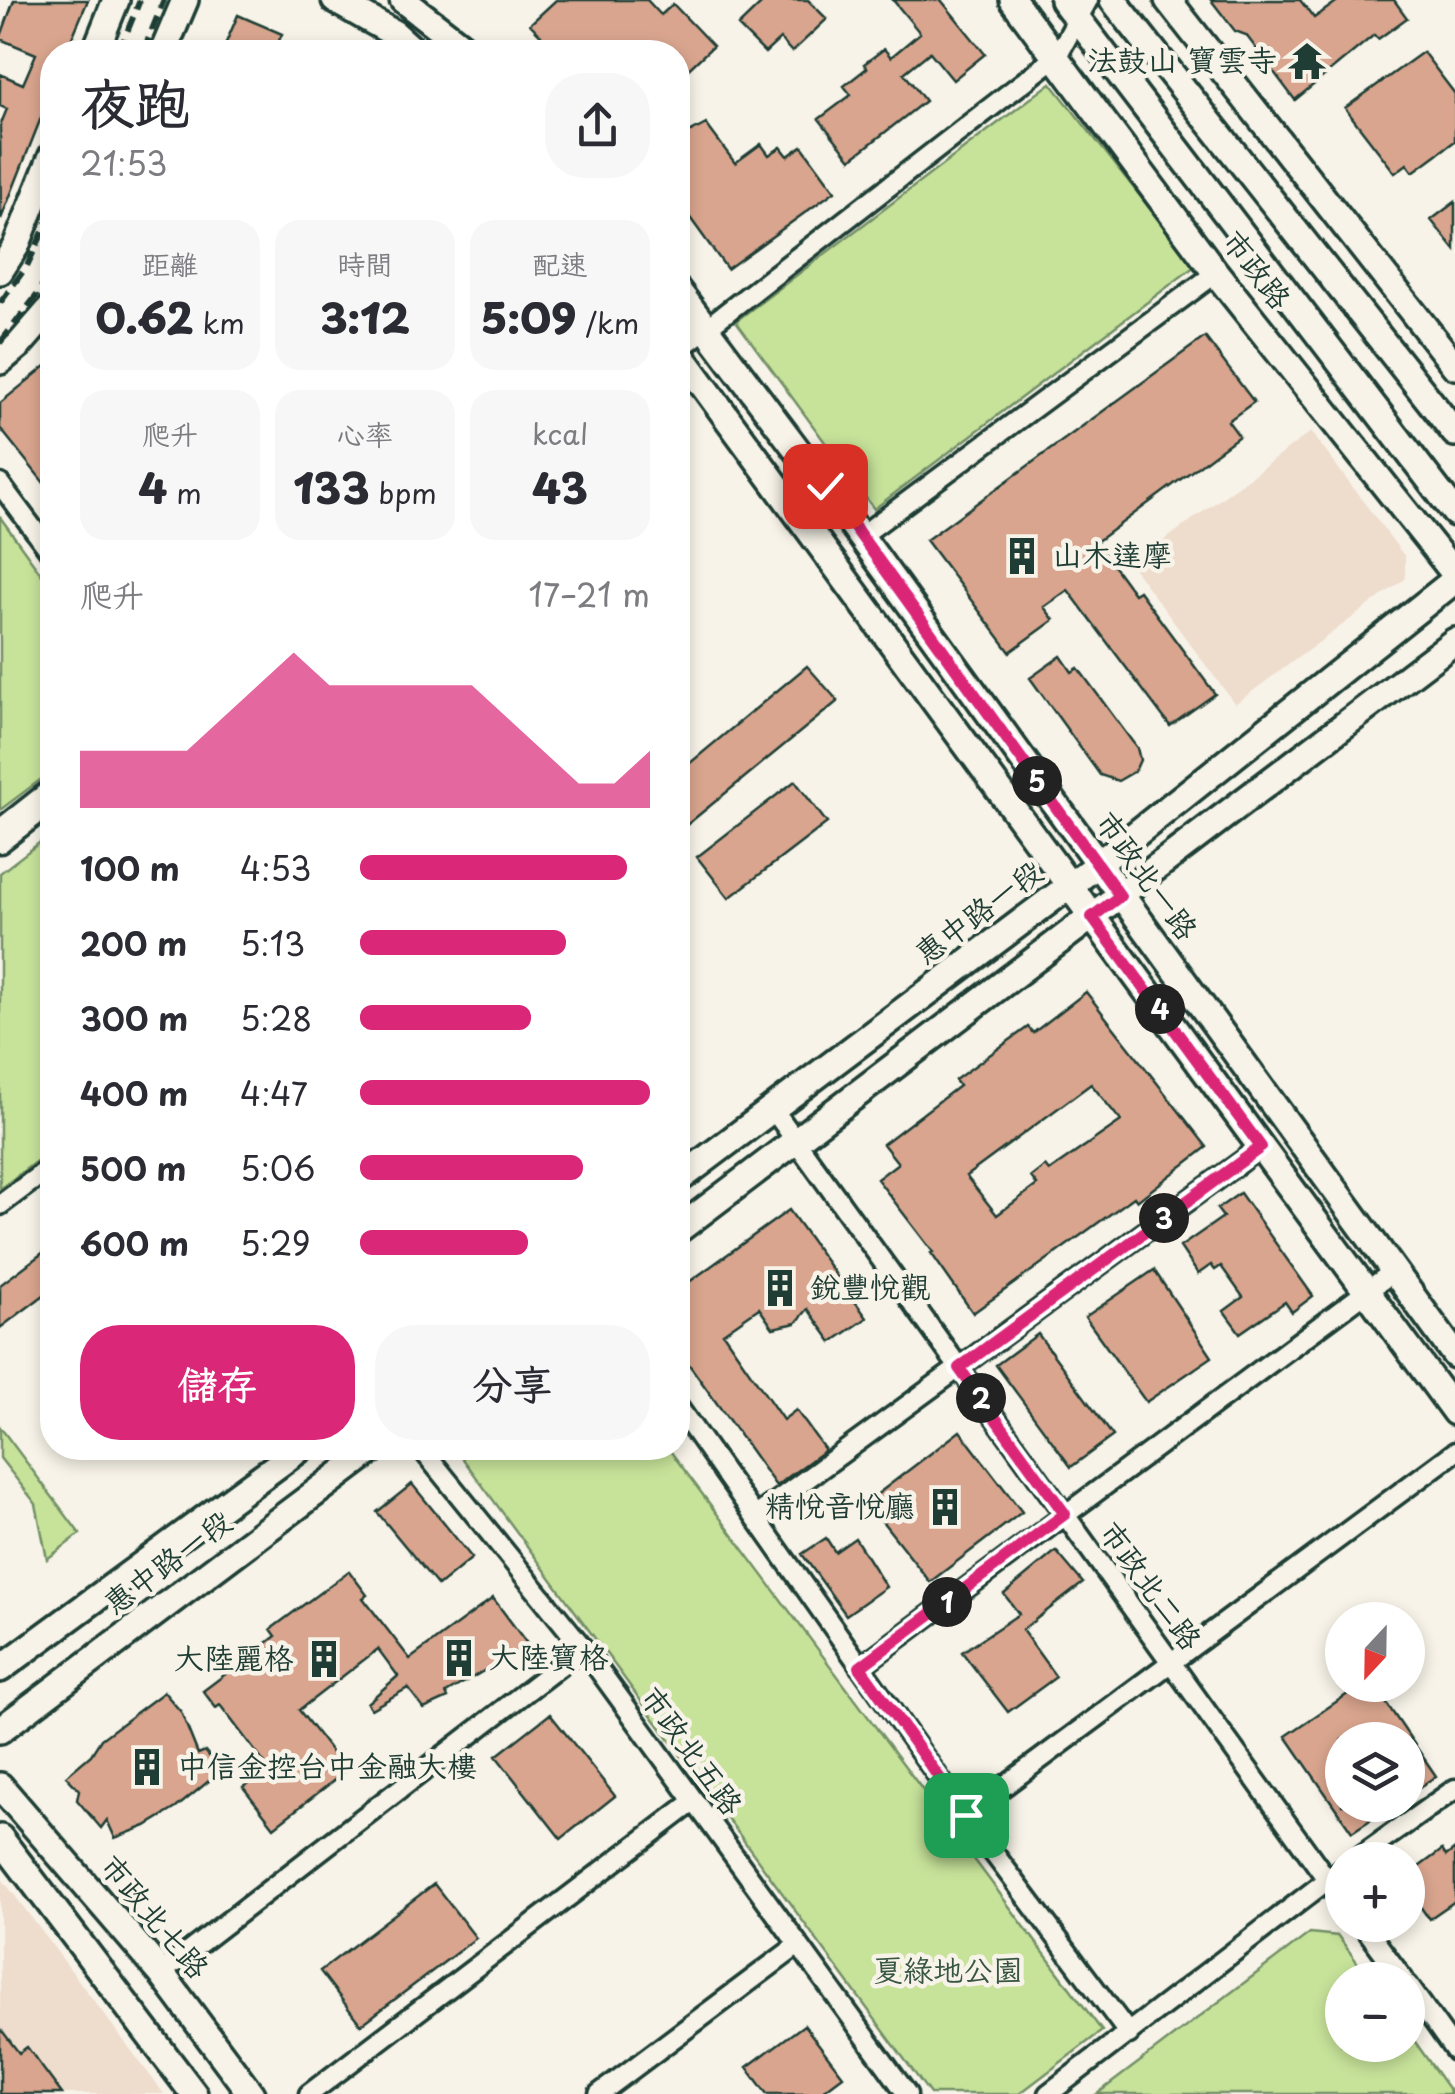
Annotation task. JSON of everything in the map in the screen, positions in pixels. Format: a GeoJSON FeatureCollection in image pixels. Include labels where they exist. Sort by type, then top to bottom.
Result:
{"type":"FeatureCollection","features":[{"type":"Feature","properties":{"kind":"street"},"geometry":{"type":"LineString","coordinates":[[100,40],[116,0]]}},
{"type":"Feature","properties":{"kind":"street"},"geometry":{"type":"LineString","coordinates":[[168,40],[185,0]]}},
{"type":"Feature","properties":{"kind":"street"},"geometry":{"type":"LineString","coordinates":[[335,0],[402,40]]}},
{"type":"Feature","properties":{"kind":"street"},"geometry":{"type":"LineString","coordinates":[[404,0],[455,40]]}},
{"type":"Feature","properties":{"kind":"street","name":"市政路"},"geometry":{"type":"LineString","coordinates":[[1013,0],[1216,273],[1455,577]]}},
{"type":"Feature","properties":{"kind":"street","name":"市政路"},"geometry":{"type":"LineString","coordinates":[[1113,0],[1455,433]]}},
{"type":"Feature","properties":{"kind":"street"},"geometry":{"type":"LineString","coordinates":[[1168,0],[1455,366]]}},
{"type":"Feature","properties":{"kind":"street"},"geometry":{"type":"LineString","coordinates":[[690,341],[1057,56],[1077,6]]}},
{"type":"Feature","properties":{"kind":"street","name":"市政路"},"geometry":{"type":"LineString","coordinates":[[1077,6],[1455,513]]}},
{"type":"Feature","properties":{"kind":"street"},"geometry":{"type":"LineString","coordinates":[[0,271],[16,246],[40,186]]}},
{"type":"Feature","properties":{"kind":"street"},"geometry":{"type":"LineString","coordinates":[[861,536],[1216,273]]}},
{"type":"Feature","properties":{"kind":"street","name":"市政北一路"},"geometry":{"type":"LineString","coordinates":[[690,307],[861,536],[1455,1355]]}},
{"type":"Feature","properties":{"kind":"street"},"geometry":{"type":"LineString","coordinates":[[0,360],[19,346],[40,321]]}},
{"type":"Feature","properties":{"kind":"street"},"geometry":{"type":"LineString","coordinates":[[690,367],[1455,1412]]}},
{"type":"Feature","properties":{"kind":"street"},"geometry":{"type":"LineString","coordinates":[[0,484],[40,538]]}},
{"type":"Feature","properties":{"kind":"street","name":"惠中路一段"},"geometry":{"type":"LineString","coordinates":[[690,1171],[1097,865],[1455,577]]}},
{"type":"Feature","properties":{"kind":"street"},"geometry":{"type":"LineString","coordinates":[[690,1221],[1455,641]]}},
{"type":"Feature","properties":{"kind":"street"},"geometry":{"type":"LineString","coordinates":[[0,828],[40,797]]}},
{"type":"Feature","properties":{"kind":"street"},"geometry":{"type":"LineString","coordinates":[[0,844],[40,813]]}},
{"type":"Feature","properties":{"kind":"street","name":"市政北二路"},"geometry":{"type":"LineString","coordinates":[[773,1109],[1325,1879]]}},
{"type":"Feature","properties":{"kind":"street"},"geometry":{"type":"LineString","coordinates":[[756,1516],[1261,1147]]}},
{"type":"Feature","properties":{"kind":"street"},"geometry":{"type":"LineString","coordinates":[[0,1205],[40,1175]]}},
{"type":"Feature","properties":{"kind":"street"},"geometry":{"type":"LineString","coordinates":[[860,1667],[1394,1272]]}},
{"type":"Feature","properties":{"kind":"street"},"geometry":{"type":"LineString","coordinates":[[690,1424],[966,1815],[1128,2034]]}},
{"type":"Feature","properties":{"kind":"street"},"geometry":{"type":"LineString","coordinates":[[966,1815],[1455,1452]]}},
{"type":"Feature","properties":{"kind":"street","name":"惠中路一段"},"geometry":{"type":"LineString","coordinates":[[0,1669],[285,1460]]}},
{"type":"Feature","properties":{"kind":"street","name":"惠中路一段"},"geometry":{"type":"LineString","coordinates":[[0,1730],[359,1460]]}},
{"type":"Feature","properties":{"kind":"street","name":"市政北五路"},"geometry":{"type":"LineString","coordinates":[[431,1460],[582,1648],[907,2094]]}},
{"type":"Feature","properties":{"kind":"street"},"geometry":{"type":"LineString","coordinates":[[161,1973],[582,1648]]}},
{"type":"Feature","properties":{"kind":"street","name":"市政北七路"},"geometry":{"type":"LineString","coordinates":[[0,1786],[161,1973],[251,2094]]}},
{"type":"Feature","properties":{"kind":"street"},"geometry":{"type":"LineString","coordinates":[[1380,1842],[1455,1789]]}},
{"type":"Feature","properties":{"kind":"street"},"geometry":{"type":"LineString","coordinates":[[310,2094],[693,1802]]}},
{"type":"Feature","properties":{"kind":"street"},"geometry":{"type":"LineString","coordinates":[[0,1838],[194,2094]]}},
{"type":"Feature","properties":{"kind":"street"},"geometry":{"type":"LineString","coordinates":[[1048,2094],[1325,1881]]}},
{"type":"Feature","properties":{"kind":"street"},"geometry":{"type":"LineString","coordinates":[[599,2094],[798,1944]]}},
{"type":"Feature","properties":{"kind":"street"},"geometry":{"type":"LineString","coordinates":[[1425,2010],[1455,2052]]}},
{"type":"Feature","properties":{"kind":"shaded area"},"geometry":{"type":"Polygon","coordinates":[[[1311,432],[1405,557],[1405,579],[1235,704],[1131,565],[1311,432]]]}},
{"type":"Feature","properties":{"kind":"shaded area"},"geometry":{"type":"Polygon","coordinates":[[[0,1876],[164,2094],[0,2094],[0,1876]]]}},
{"type":"Feature","properties":{"kind":"green space"},"geometry":{"type":"Polygon","coordinates":[[[1051,83],[1195,266],[874,509],[736,321],[1051,83]]]}},
{"type":"Feature","properties":{"kind":"green space"},"geometry":{"type":"Polygon","coordinates":[[[0,517],[40,572],[40,780],[0,810],[0,517]]]}},
{"type":"Feature","properties":{"kind":"green space"},"geometry":{"type":"Polygon","coordinates":[[[40,842],[40,1158],[0,1189],[0,873],[40,842]]]}},
{"type":"Feature","properties":{"kind":"green space"},"geometry":{"type":"Polygon","coordinates":[[[0,1427],[80,1534],[47,1559],[36,1504],[0,1458],[0,1427]]]}},
{"type":"Feature","properties":{"kind":"green space","name":"夏綠地公園"},"geometry":{"type":"Polygon","coordinates":[[[464,1460],[677,1460],[1102,2031],[1019,2094],[930,2094],[464,1460]]]}},
{"type":"Feature","properties":{"kind":"green space"},"geometry":{"type":"Polygon","coordinates":[[[1310,1933],[1325,1935],[1325,1942],[1342,1942],[1357,1962],[1325,1962],[1325,2062],[1425,2062],[1425,2056],[1452,2094],[1097,2094],[1310,1933]]]}},
{"type":"Feature","properties":{"kind":"building"},"geometry":{"type":"Polygon","coordinates":[[[14,0],[88,0],[71,40],[40,40],[40,120],[1,219],[0,126],[7,109],[0,106],[0,74],[23,84],[36,54],[0,39],[14,0]]]}},
{"type":"Feature","properties":{"kind":"building"},"geometry":{"type":"Polygon","coordinates":[[[556,0],[647,0],[661,15],[673,4],[713,46],[690,68],[690,40],[545,40],[530,24],[556,0]]]}},
{"type":"Feature","properties":{"kind":"building"},"geometry":{"type":"Polygon","coordinates":[[[765,0],[808,0],[827,19],[792,52],[780,39],[765,53],[738,26],[765,0]]]}},
{"type":"Feature","properties":{"kind":"building"},"geometry":{"type":"Polygon","coordinates":[[[893,0],[941,0],[985,54],[953,80],[930,52],[904,73],[925,101],[851,159],[819,119],[851,95],[844,86],[867,68],[864,64],[884,49],[891,57],[920,33],[893,0]]]}},
{"type":"Feature","properties":{"kind":"building","name":"法鼓山 寶雲寺"},"geometry":{"type":"Polygon","coordinates":[[[1211,0],[1300,0],[1314,18],[1339,0],[1394,0],[1407,18],[1378,39],[1374,35],[1295,100],[1246,35],[1235,31],[1211,0]]]}},
{"type":"Feature","properties":{"kind":"building"},"geometry":{"type":"Polygon","coordinates":[[[238,15],[282,34],[279,40],[227,40],[238,15]]]}},
{"type":"Feature","properties":{"kind":"building"},"geometry":{"type":"Polygon","coordinates":[[[1423,52],[1455,94],[1455,141],[1413,172],[1407,164],[1395,173],[1345,108],[1423,52]]]}},
{"type":"Feature","properties":{"kind":"building"},"geometry":{"type":"Polygon","coordinates":[[[706,124],[735,163],[761,144],[769,155],[781,147],[788,156],[802,146],[835,191],[727,269],[690,218],[690,133],[706,124]]]}},
{"type":"Feature","properties":{"kind":"building"},"geometry":{"type":"Polygon","coordinates":[[[1455,202],[1455,250],[1431,220],[1455,202]]]}},
{"type":"Feature","properties":{"kind":"building"},"geometry":{"type":"Polygon","coordinates":[[[1205,337],[1254,402],[1228,421],[1239,436],[1096,542],[1134,594],[1139,591],[1215,694],[1170,726],[1068,590],[1044,607],[1054,620],[1010,652],[926,540],[1205,337]]]}},
{"type":"Feature","properties":{"kind":"building"},"geometry":{"type":"Polygon","coordinates":[[[40,371],[40,478],[0,428],[0,403],[40,371]]]}},
{"type":"Feature","properties":{"kind":"building"},"geometry":{"type":"Polygon","coordinates":[[[1061,656],[1072,672],[1078,668],[1137,748],[1140,760],[1135,771],[1118,781],[1100,775],[1030,678],[1061,656]]]}},
{"type":"Feature","properties":{"kind":"building"},"geometry":{"type":"Polygon","coordinates":[[[807,666],[838,701],[690,822],[690,763],[807,666]]]}},
{"type":"Feature","properties":{"kind":"building"},"geometry":{"type":"Polygon","coordinates":[[[795,781],[827,823],[729,898],[697,857],[795,781]]]}},
{"type":"Feature","properties":{"kind":"building"},"geometry":{"type":"Polygon","coordinates":[[[1086,992],[1207,1147],[1137,1201],[1134,1197],[973,1313],[933,1252],[877,1179],[898,1163],[883,1144],[959,1086],[955,1080],[1028,1027],[1033,1033],[1086,992]],[[1091,1084],[966,1176],[997,1215],[1037,1185],[1031,1177],[1045,1166],[1049,1171],[1121,1121],[1091,1084]]]}},
{"type":"Feature","properties":{"kind":"building"},"geometry":{"type":"Polygon","coordinates":[[[1240,1193],[1313,1296],[1292,1312],[1285,1302],[1240,1333],[1224,1311],[1243,1297],[1221,1266],[1215,1270],[1211,1265],[1198,1274],[1180,1247],[1223,1217],[1217,1209],[1240,1193]]]}},
{"type":"Feature","properties":{"kind":"building"},"geometry":{"type":"Polygon","coordinates":[[[789,1210],[867,1318],[832,1342],[808,1309],[796,1323],[773,1328],[759,1308],[723,1333],[783,1420],[796,1410],[825,1450],[776,1486],[690,1366],[690,1281],[789,1210]]]}},
{"type":"Feature","properties":{"kind":"building"},"geometry":{"type":"Polygon","coordinates":[[[40,1255],[40,1298],[0,1328],[0,1285],[40,1255]]]}},
{"type":"Feature","properties":{"kind":"building"},"geometry":{"type":"Polygon","coordinates":[[[1154,1270],[1212,1357],[1146,1402],[1085,1317],[1154,1270]]]}},
{"type":"Feature","properties":{"kind":"building"},"geometry":{"type":"Polygon","coordinates":[[[1038,1334],[1113,1436],[1071,1467],[996,1365],[1038,1334]]]}},
{"type":"Feature","properties":{"kind":"building","name":"精悅音悅廳"},"geometry":{"type":"Polygon","coordinates":[[[960,1431],[1022,1512],[930,1582],[867,1502],[960,1431]]]}},
{"type":"Feature","properties":{"kind":"building"},"geometry":{"type":"Polygon","coordinates":[[[412,1484],[472,1558],[438,1586],[377,1512],[412,1484]]]}},
{"type":"Feature","properties":{"kind":"building"},"geometry":{"type":"Polygon","coordinates":[[[826,1538],[835,1552],[855,1538],[886,1587],[846,1615],[802,1554],[826,1538]]]}},
{"type":"Feature","properties":{"kind":"building"},"geometry":{"type":"Polygon","coordinates":[[[1056,1551],[1083,1583],[1022,1630],[1056,1677],[1008,1712],[962,1652],[1019,1614],[1004,1594],[1056,1551]]]}},
{"type":"Feature","properties":{"kind":"building"},"geometry":{"type":"Polygon","coordinates":[[[349,1571],[367,1595],[363,1598],[410,1659],[493,1598],[528,1645],[446,1693],[448,1698],[424,1709],[408,1688],[371,1709],[367,1703],[398,1676],[378,1649],[299,1710],[346,1771],[274,1827],[243,1787],[268,1768],[220,1705],[216,1708],[203,1691],[276,1636],[271,1629],[349,1571]]]}},
{"type":"Feature","properties":{"kind":"building","name":"中信金控台中金融大樓"},"geometry":{"type":"Polygon","coordinates":[[[164,1692],[181,1712],[198,1754],[205,1751],[221,1771],[176,1808],[115,1838],[107,1820],[101,1828],[77,1800],[79,1790],[66,1776],[91,1755],[101,1739],[164,1692]]]}},
{"type":"Feature","properties":{"kind":"building"},"geometry":{"type":"Polygon","coordinates":[[[1336,1702],[1386,1702],[1399,1722],[1325,1722],[1325,1793],[1286,1736],[1336,1702]]]}},
{"type":"Feature","properties":{"kind":"building"},"geometry":{"type":"Polygon","coordinates":[[[550,1714],[615,1796],[561,1839],[496,1756],[550,1714]]]}},
{"type":"Feature","properties":{"kind":"building"},"geometry":{"type":"Polygon","coordinates":[[[1425,1760],[1436,1776],[1425,1783],[1425,1760]]]}},
{"type":"Feature","properties":{"kind":"building"},"geometry":{"type":"Polygon","coordinates":[[[1345,1822],[1367,1822],[1352,1832],[1345,1822]]]}},
{"type":"Feature","properties":{"kind":"building"},"geometry":{"type":"Polygon","coordinates":[[[1455,1849],[1455,1901],[1429,1919],[1425,1913],[1425,1862],[1442,1850],[1446,1856],[1455,1849]]]}},
{"type":"Feature","properties":{"kind":"building"},"geometry":{"type":"Polygon","coordinates":[[[434,1884],[476,1938],[361,2025],[320,1971],[434,1884]]]}},
{"type":"Feature","properties":{"kind":"building"},"geometry":{"type":"Polygon","coordinates":[[[804,2025],[843,2076],[819,2094],[767,2094],[747,2067],[804,2025]]]}},
{"type":"Feature","properties":{"kind":"building"},"geometry":{"type":"Polygon","coordinates":[[[0,2028],[19,2053],[27,2047],[62,2094],[0,2094],[0,2028]]]}},
{"type":"Feature","properties":{"kind":"railway"},"geometry":{"type":"LineString","coordinates":[[124,40],[140,0]]}},
{"type":"Feature","properties":{"kind":"railway"},"geometry":{"type":"LineString","coordinates":[[148,40],[164,0]]}},
{"type":"Feature","properties":{"kind":"railway"},"geometry":{"type":"LineString","coordinates":[[0,303],[27,266],[40,238]]}},
{"type":"Feature","properties":{"kind":"railway"},"geometry":{"type":"LineString","coordinates":[[0,343],[40,289]]}},
{"type":"Feature","properties":{"kind":"place","name":"法鼓山 寶雲寺"},"geometry":{"type":"Point","coordinates":[1307,61]}},
{"type":"Feature","properties":{"kind":"place","name":"山木達摩"},"geometry":{"type":"Point","coordinates":[1022,556]}},
{"type":"Feature","properties":{"kind":"place","name":"銳豐悅觀"},"geometry":{"type":"Point","coordinates":[780,1288]}},
{"type":"Feature","properties":{"kind":"place","name":"精悅音悅廳"},"geometry":{"type":"Point","coordinates":[945,1507]}},
{"type":"Feature","properties":{"kind":"place","name":"大陸寶格"},"geometry":{"type":"Point","coordinates":[459,1658]}},
{"type":"Feature","properties":{"kind":"place","name":"大陸麗格"},"geometry":{"type":"Point","coordinates":[324,1659]}},
{"type":"Feature","properties":{"kind":"place","name":"中信金控台中金融大樓"},"geometry":{"type":"Point","coordinates":[147,1767]}},
{"type":"Feature","properties":{"kind":"route"},"geometry":{"type":"LineString","coordinates":[[825,486],[1120,896],[1092,917],[1261,1147],[959,1368],[1065,1514],[860,1667],[966,1815]]}}]}
